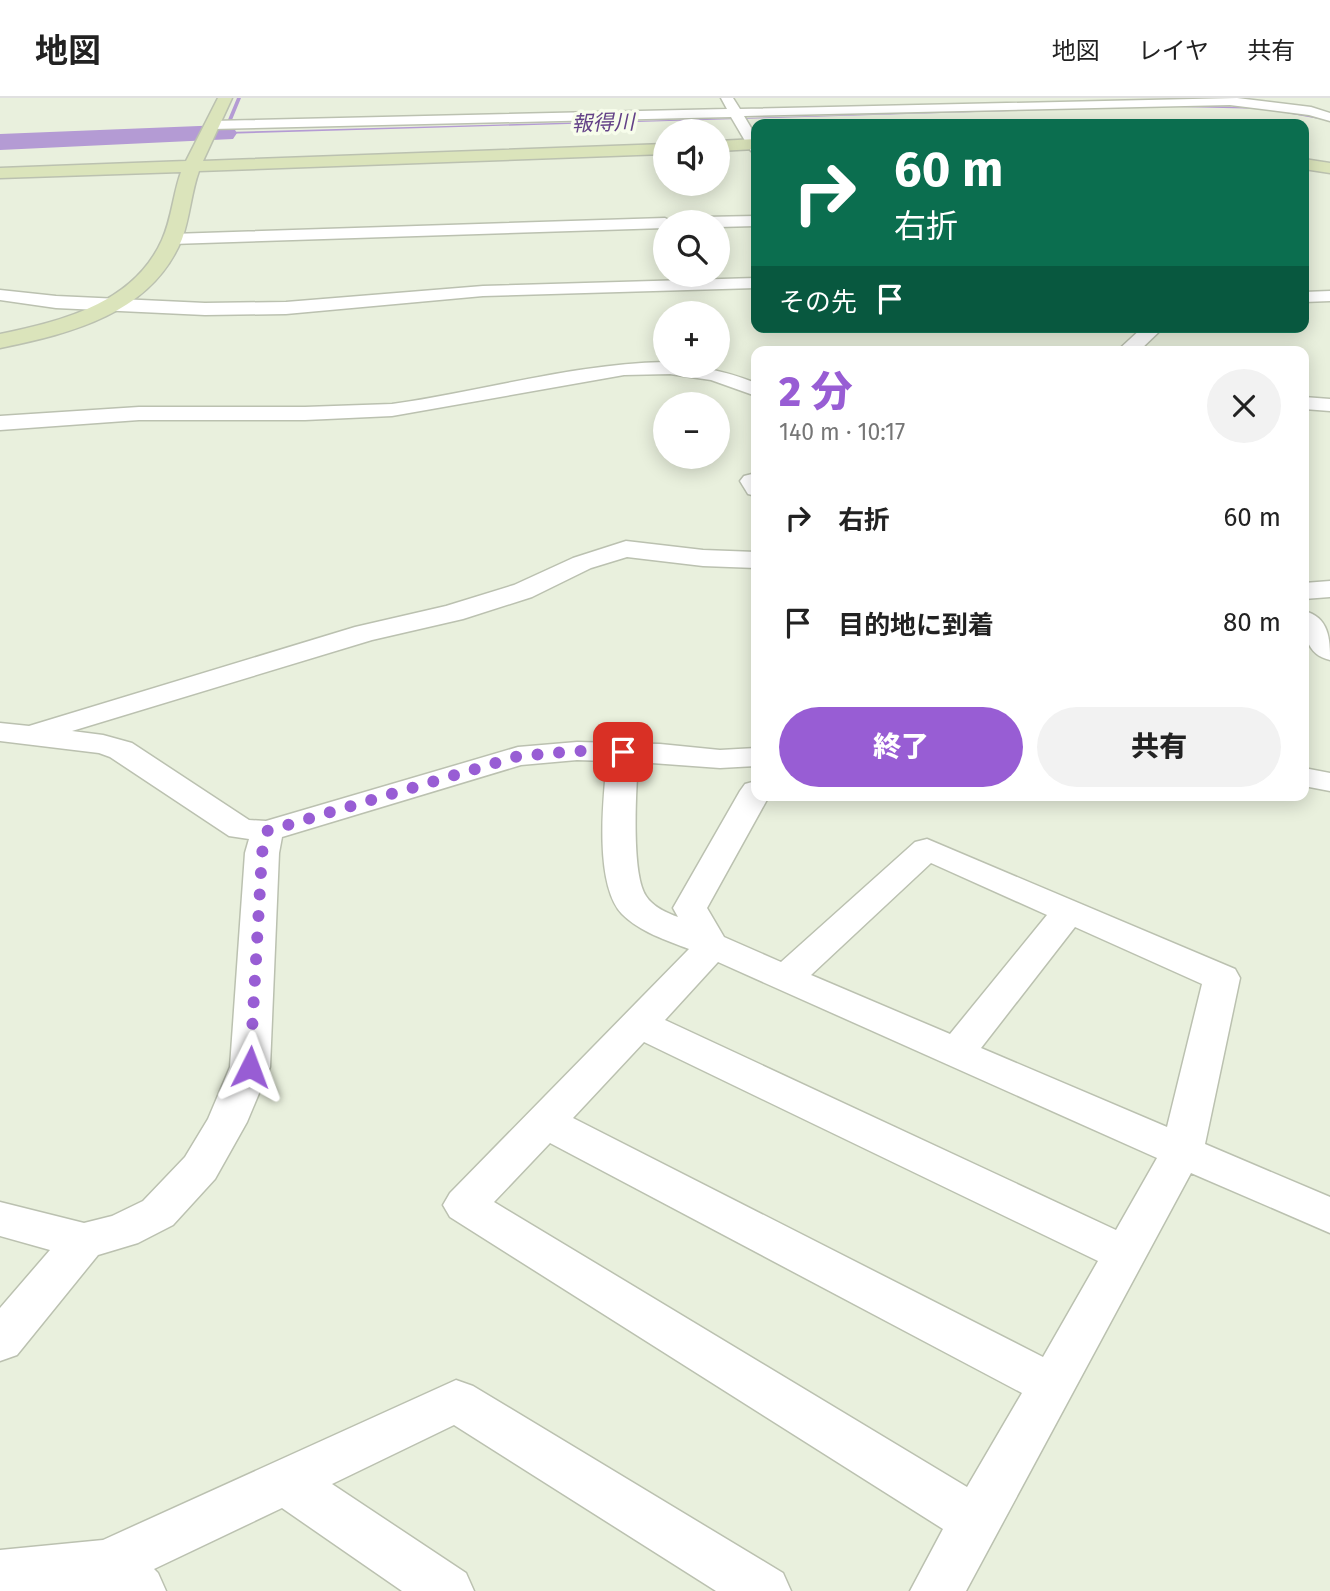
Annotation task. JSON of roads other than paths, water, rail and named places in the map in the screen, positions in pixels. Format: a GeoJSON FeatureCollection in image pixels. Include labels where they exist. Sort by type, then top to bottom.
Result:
{"type":"FeatureCollection","features":[{"type":"Feature","properties":{"kind":"street"},"geometry":{"type":"LineString","coordinates":[[0,341],[68,325],[115,306],[139,288],[159,266],[172,239],[191,167],[225,98]]}},
{"type":"Feature","properties":{"kind":"street"},"geometry":{"type":"LineString","coordinates":[[727,98],[751,139]]}},
{"type":"Feature","properties":{"kind":"street"},"geometry":{"type":"LineString","coordinates":[[210,130],[738,117],[1227,99],[1311,111],[1330,117]]}},
{"type":"Feature","properties":{"kind":"street"},"geometry":{"type":"LineString","coordinates":[[730,146],[751,146]]}},
{"type":"Feature","properties":{"kind":"street"},"geometry":{"type":"LineString","coordinates":[[0,173],[653,149]]}},
{"type":"Feature","properties":{"kind":"street"},"geometry":{"type":"LineString","coordinates":[[1309,165],[1330,168]]}},
{"type":"Feature","properties":{"kind":"street"},"geometry":{"type":"LineString","coordinates":[[730,222],[751,221]]}},
{"type":"Feature","properties":{"kind":"street"},"geometry":{"type":"LineString","coordinates":[[172,239],[653,223]]}},
{"type":"Feature","properties":{"kind":"street"},"geometry":{"type":"LineString","coordinates":[[0,295],[115,306],[286,308],[483,291],[751,284]]}},
{"type":"Feature","properties":{"kind":"street"},"geometry":{"type":"LineString","coordinates":[[1309,297],[1330,296]]}},
{"type":"Feature","properties":{"kind":"street"},"geometry":{"type":"LineString","coordinates":[[1133,346],[1148,333]]}},
{"type":"Feature","properties":{"kind":"street"},"geometry":{"type":"LineString","coordinates":[[0,423],[92,415],[394,410],[447,402],[554,379],[642,369],[681,368],[724,375],[751,388]]}},
{"type":"Feature","properties":{"kind":"street"},"geometry":{"type":"LineString","coordinates":[[1309,403],[1330,405]]}},
{"type":"Feature","properties":{"kind":"street"},"geometry":{"type":"LineString","coordinates":[[32,734],[366,633],[453,613],[523,591],[582,562],[626,549],[703,558],[751,560]]}},
{"type":"Feature","properties":{"kind":"street"},"geometry":{"type":"LineString","coordinates":[[1309,591],[1330,589]]}},
{"type":"Feature","properties":{"kind":"street"},"geometry":{"type":"LineString","coordinates":[[1309,625],[1330,652]]}},
{"type":"Feature","properties":{"kind":"street"},"geometry":{"type":"LineString","coordinates":[[0,732],[103,744],[121,750],[241,829],[267,831],[519,756],[578,751],[720,759],[751,757]]}},
{"type":"Feature","properties":{"kind":"street"},"geometry":{"type":"LineString","coordinates":[[623,752],[622,873],[631,902],[653,920],[1330,1216]]}},
{"type":"Feature","properties":{"kind":"street"},"geometry":{"type":"LineString","coordinates":[[1309,778],[1330,782]]}},
{"type":"Feature","properties":{"kind":"street"},"geometry":{"type":"LineString","coordinates":[[712,947],[690,908],[751,800]]}},
{"type":"Feature","properties":{"kind":"street"},"geometry":{"type":"LineString","coordinates":[[0,1219],[84,1241],[123,1231],[158,1213],[200,1168],[227,1122],[250,1067],[262,853],[267,831]]}},
{"type":"Feature","properties":{"kind":"street"},"geometry":{"type":"LineString","coordinates":[[784,979],[927,849],[1222,978],[1182,1152],[937,1591]]}},
{"type":"Feature","properties":{"kind":"street"},"geometry":{"type":"LineString","coordinates":[[955,1054],[1069,911]]}},
{"type":"Feature","properties":{"kind":"street"},"geometry":{"type":"LineString","coordinates":[[712,947],[465,1205],[976,1521]]}},
{"type":"Feature","properties":{"kind":"street"},"geometry":{"type":"LineString","coordinates":[[638,1023],[1125,1254]]}},
{"type":"Feature","properties":{"kind":"street"},"geometry":{"type":"LineString","coordinates":[[545,1122],[1052,1385]]}},
{"type":"Feature","properties":{"kind":"street"},"geometry":{"type":"LineString","coordinates":[[0,1341],[84,1241]]}},
{"type":"Feature","properties":{"kind":"street"},"geometry":{"type":"LineString","coordinates":[[0,1576],[122,1578],[285,1480],[456,1401],[764,1591]]}},
{"type":"Feature","properties":{"kind":"street"},"geometry":{"type":"LineString","coordinates":[[285,1480],[447,1591]]}},
{"type":"Feature","properties":{"kind":"waterway","name":"報得川"},"geometry":{"type":"LineString","coordinates":[[239,98],[224,133],[1146,107]]}},
{"type":"Feature","properties":{"kind":"waterway","name":"報得川"},"geometry":{"type":"LineString","coordinates":[[1180,106],[1265,109]]}},
{"type":"Feature","properties":{"kind":"waterway","name":"報得川"},"geometry":{"type":"LineString","coordinates":[[1281,111],[1330,120]]}},
{"type":"Feature","properties":{"kind":"waterway","name":"報得川"},"geometry":{"type":"LineString","coordinates":[[0,142],[224,133]]}}]}
